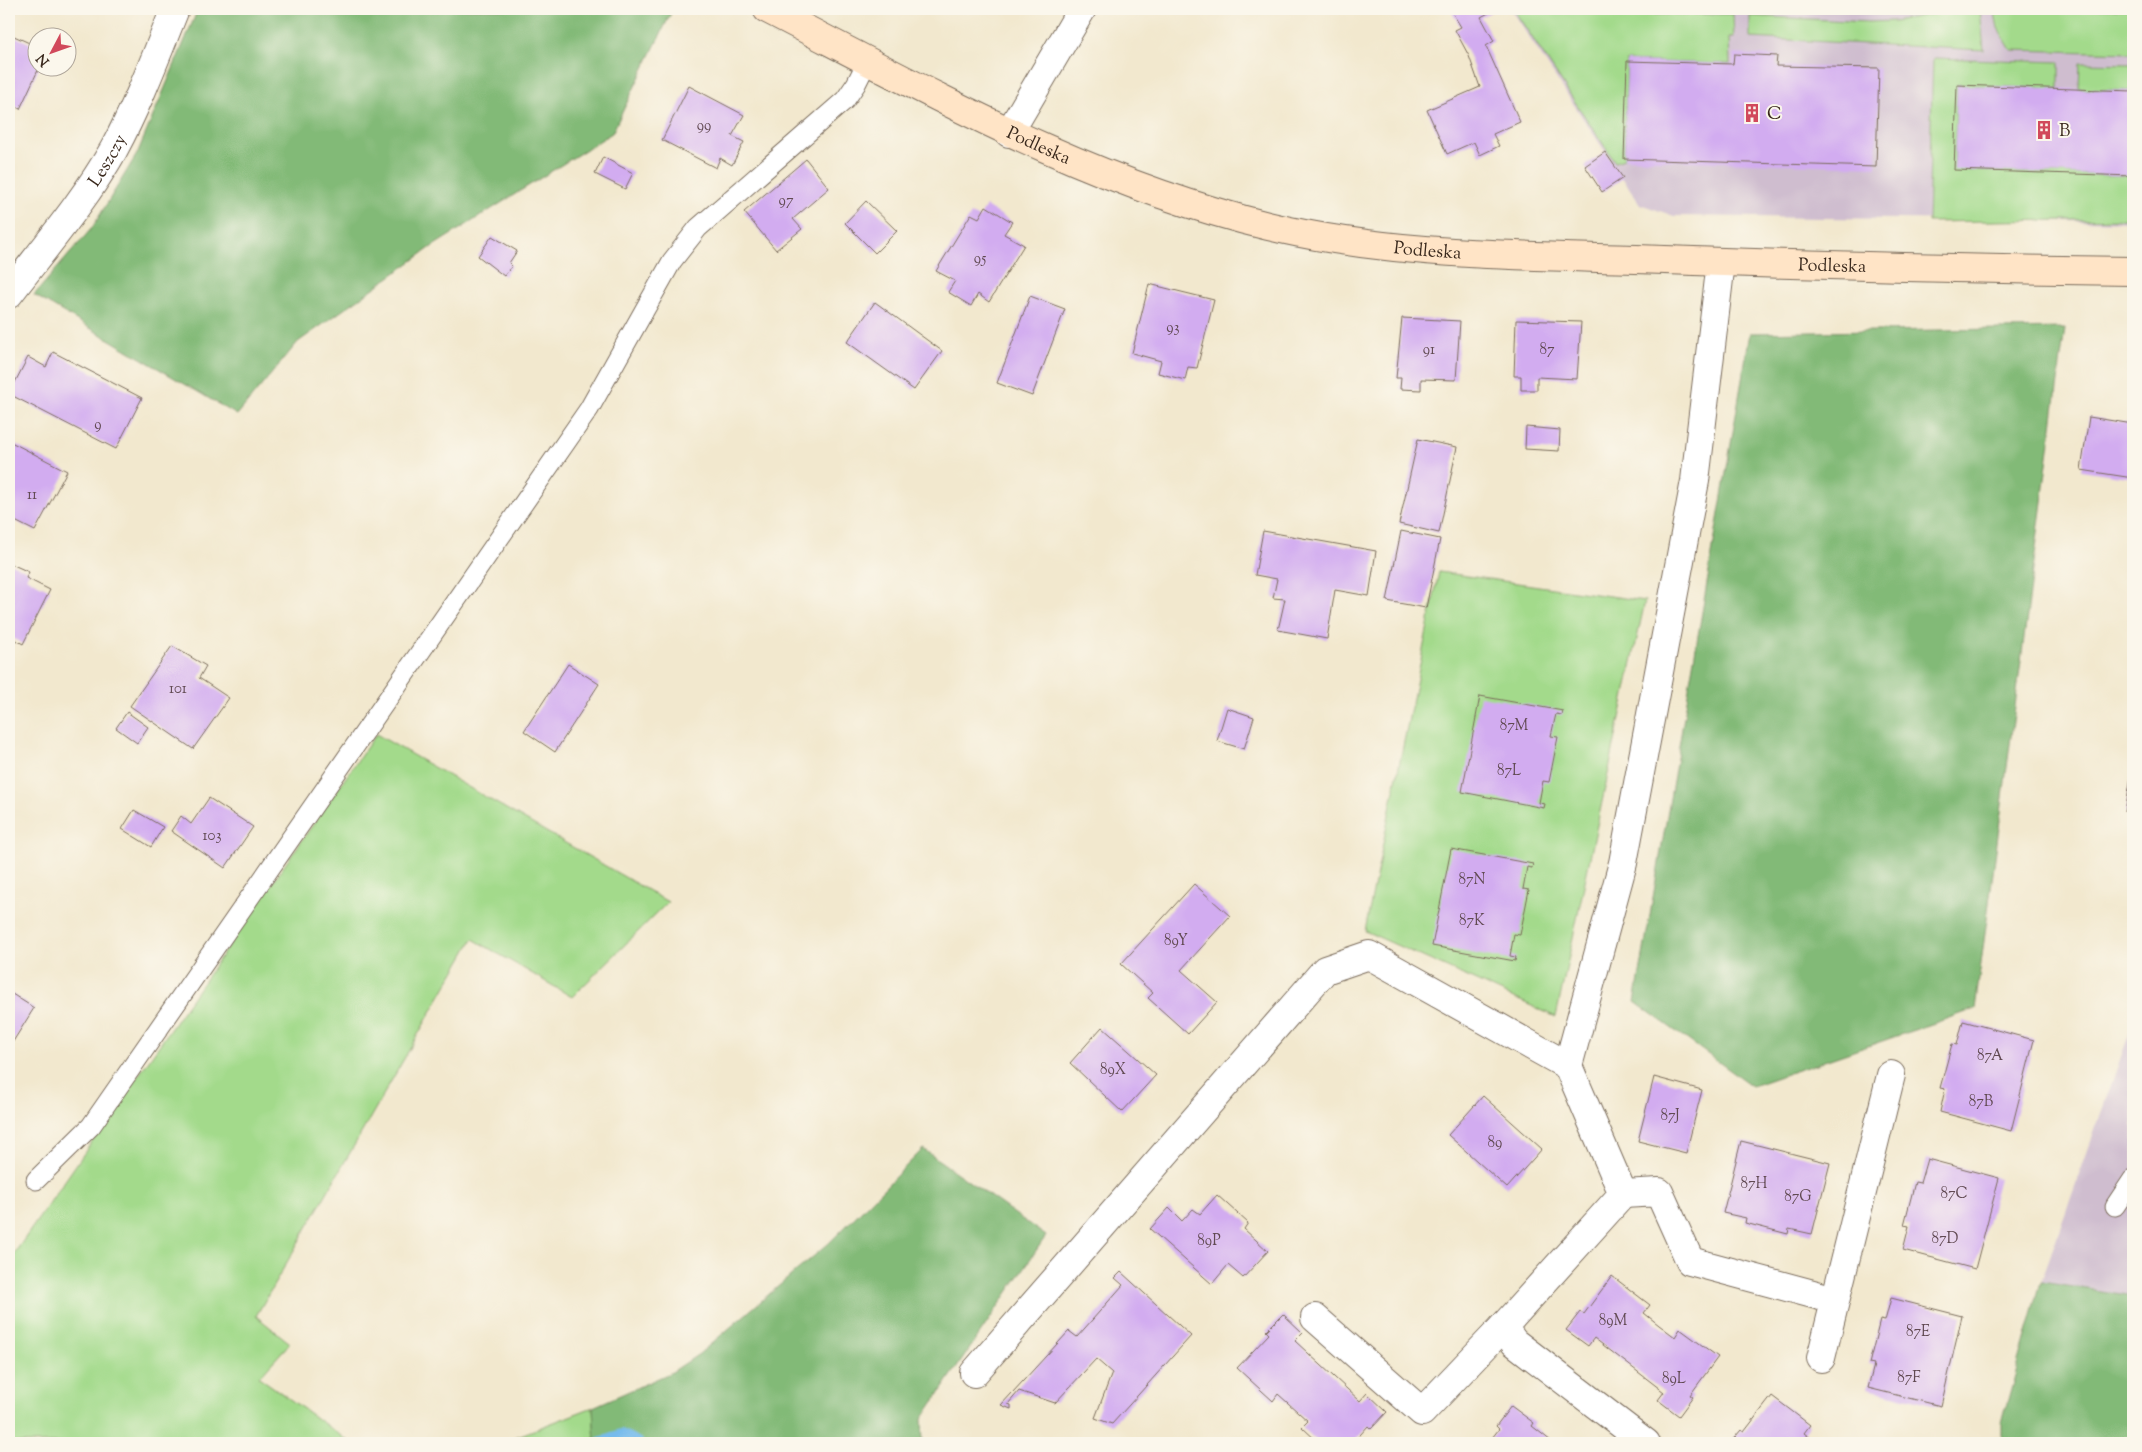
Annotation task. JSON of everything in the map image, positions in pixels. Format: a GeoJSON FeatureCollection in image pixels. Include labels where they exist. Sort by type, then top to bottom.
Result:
{"type":"FeatureCollection","features":[{"type":"Feature","properties":{"kind":"street","name":"Leszczy"},"geometry":{"type":"LineString","coordinates":[[9,294],[69,215],[113,150],[144,87],[175,9]]}},
{"type":"Feature","properties":{"kind":"street","name":"Podleska"},"geometry":{"type":"LineString","coordinates":[[768,9],[1009,133],[1146,190],[1288,230],[1396,249],[1721,262],[2133,271]]}},
{"type":"Feature","properties":{"kind":"street"},"geometry":{"type":"LineString","coordinates":[[1009,133],[1082,9]]}},
{"type":"Feature","properties":{"kind":"street"},"geometry":{"type":"LineString","coordinates":[[1568,1066],[1625,853],[1695,481],[1721,262]]}},
{"type":"Feature","properties":{"kind":"street"},"geometry":{"type":"LineString","coordinates":[[974,1373],[1325,970],[1369,955],[1568,1066],[1623,1194]]}},
{"type":"Feature","properties":{"kind":"street"},"geometry":{"type":"LineString","coordinates":[[1821,1358],[1892,1075]]}},
{"type":"Feature","properties":{"kind":"street"},"geometry":{"type":"LineString","coordinates":[[1315,1318],[1422,1412],[1503,1327],[1623,1194],[1659,1192],[1690,1261],[1835,1300]]}},
{"type":"Feature","properties":{"kind":"street"},"geometry":{"type":"LineString","coordinates":[[1503,1327],[1514,1342],[1646,1443]]}},
{"type":"Feature","properties":{"kind":"lane"},"geometry":{"type":"LineString","coordinates":[[36,1180],[92,1126],[583,417],[672,261],[698,228],[845,100],[856,84],[868,60]]}},
{"type":"Feature","properties":{"kind":"lane"},"geometry":{"type":"LineString","coordinates":[[2115,1206],[2133,1179]]}},
{"type":"Feature","properties":{"kind":"shaded area"},"geometry":{"type":"Polygon","coordinates":[[[1510,9],[2133,9],[2133,222],[1674,216],[1640,204],[1510,9]]]}},
{"type":"Feature","properties":{"kind":"shaded area"},"geometry":{"type":"Polygon","coordinates":[[[2133,1023],[2133,1296],[2041,1282],[2133,1023]]]}},
{"type":"Feature","properties":{"kind":"green space"},"geometry":{"type":"Polygon","coordinates":[[[198,9],[673,9],[612,133],[433,246],[298,342],[237,415],[34,295],[92,228],[137,154],[198,9]]]}},
{"type":"Feature","properties":{"kind":"green space"},"geometry":{"type":"Polygon","coordinates":[[[1513,9],[1589,9],[1621,15],[1733,14],[1734,38],[1729,38],[1730,64],[1627,61],[1624,159],[1615,162],[1513,9]]]}},
{"type":"Feature","properties":{"kind":"green space"},"geometry":{"type":"Polygon","coordinates":[[[1960,9],[1980,9],[1984,50],[1750,38],[1750,16],[1868,22],[1894,21],[1960,9]]]}},
{"type":"Feature","properties":{"kind":"green space"},"geometry":{"type":"Polygon","coordinates":[[[1994,9],[2133,9],[2133,53],[2011,50],[1998,28],[1994,9]]]}},
{"type":"Feature","properties":{"kind":"green space"},"geometry":{"type":"Polygon","coordinates":[[[1933,58],[2059,62],[2059,89],[1957,85],[1954,170],[2133,176],[2133,219],[1928,222],[1933,58]]]}},
{"type":"Feature","properties":{"kind":"green space"},"geometry":{"type":"Polygon","coordinates":[[[2080,63],[2133,64],[2133,91],[2079,89],[2080,63]]]}},
{"type":"Feature","properties":{"kind":"green space"},"geometry":{"type":"Polygon","coordinates":[[[2065,328],[1975,1009],[1752,1086],[1635,1002],[1750,333],[2065,328]]]}},
{"type":"Feature","properties":{"kind":"green space"},"geometry":{"type":"Polygon","coordinates":[[[1439,572],[1645,601],[1556,1017],[1365,931],[1439,572]]]}},
{"type":"Feature","properties":{"kind":"green space"},"geometry":{"type":"Polygon","coordinates":[[[376,734],[668,902],[572,997],[473,939],[256,1316],[290,1343],[259,1377],[351,1443],[9,1443],[9,1261],[376,734]]]}},
{"type":"Feature","properties":{"kind":"green space"},"geometry":{"type":"Polygon","coordinates":[[[923,1149],[1046,1236],[922,1419],[923,1443],[595,1443],[593,1407],[672,1372],[699,1354],[828,1244],[923,1149]]]}},
{"type":"Feature","properties":{"kind":"green space"},"geometry":{"type":"Polygon","coordinates":[[[2041,1282],[2133,1296],[2133,1443],[2002,1443],[2002,1422],[2041,1282]]]}},
{"type":"Feature","properties":{"kind":"green space"},"geometry":{"type":"Polygon","coordinates":[[[593,1407],[595,1443],[500,1443],[593,1407]]]}},
{"type":"Feature","properties":{"kind":"building"},"geometry":{"type":"Polygon","coordinates":[[[1450,9],[1496,9],[1481,17],[1494,41],[1486,46],[1520,122],[1493,134],[1499,146],[1480,155],[1474,142],[1447,154],[1427,110],[1480,87],[1469,56],[1455,30],[1461,27],[1450,9]]]}},
{"type":"Feature","properties":{"kind":"building"},"geometry":{"type":"Polygon","coordinates":[[[14,36],[28,42],[28,78],[34,78],[20,109],[9,103],[9,48],[14,36]]]}},
{"type":"Feature","properties":{"kind":"building","name":"C"},"geometry":{"type":"Polygon","coordinates":[[[1734,54],[1777,56],[1776,66],[1879,68],[1876,167],[1624,159],[1627,61],[1733,64],[1734,54]]]}},
{"type":"Feature","properties":{"kind":"building","name":"B"},"geometry":{"type":"Polygon","coordinates":[[[1957,85],[2133,91],[2133,176],[1954,170],[1957,85]]]}},
{"type":"Feature","properties":{"kind":"building"},"geometry":{"type":"Polygon","coordinates":[[[689,86],[744,115],[732,136],[744,142],[732,165],[720,158],[716,168],[662,140],[689,86]]]}},
{"type":"Feature","properties":{"kind":"building"},"geometry":{"type":"Polygon","coordinates":[[[1605,152],[1623,178],[1602,192],[1585,166],[1605,152]]]}},
{"type":"Feature","properties":{"kind":"building"},"geometry":{"type":"Polygon","coordinates":[[[603,157],[633,173],[625,189],[595,174],[603,157]]]}},
{"type":"Feature","properties":{"kind":"building"},"geometry":{"type":"Polygon","coordinates":[[[806,159],[829,188],[793,219],[802,229],[776,250],[744,212],[806,159]]]}},
{"type":"Feature","properties":{"kind":"building"},"geometry":{"type":"Polygon","coordinates":[[[866,201],[897,231],[875,253],[845,223],[866,201]]]}},
{"type":"Feature","properties":{"kind":"building"},"geometry":{"type":"Polygon","coordinates":[[[986,206],[1012,222],[1004,234],[1024,245],[989,302],[978,294],[971,306],[948,292],[955,281],[936,271],[971,214],[979,218],[986,206]]]}},
{"type":"Feature","properties":{"kind":"building"},"geometry":{"type":"Polygon","coordinates":[[[492,236],[517,251],[509,263],[512,266],[504,276],[478,256],[492,236]]]}},
{"type":"Feature","properties":{"kind":"building"},"geometry":{"type":"Polygon","coordinates":[[[1149,284],[1214,300],[1197,368],[1188,367],[1185,380],[1158,373],[1161,361],[1132,353],[1149,284]]]}},
{"type":"Feature","properties":{"kind":"building"},"geometry":{"type":"Polygon","coordinates":[[[1030,296],[1065,309],[1032,396],[997,383],[1030,296]]]}},
{"type":"Feature","properties":{"kind":"building"},"geometry":{"type":"Polygon","coordinates":[[[875,302],[942,351],[914,390],[847,342],[875,302]]]}},
{"type":"Feature","properties":{"kind":"building"},"geometry":{"type":"Polygon","coordinates":[[[1402,318],[1460,321],[1456,380],[1421,379],[1421,390],[1400,389],[1401,378],[1396,378],[1402,318]]]}},
{"type":"Feature","properties":{"kind":"building"},"geometry":{"type":"Polygon","coordinates":[[[1516,320],[1581,322],[1577,379],[1537,377],[1537,390],[1521,390],[1521,376],[1514,376],[1516,320]]]}},
{"type":"Feature","properties":{"kind":"building"},"geometry":{"type":"Polygon","coordinates":[[[53,352],[142,398],[116,449],[9,394],[28,357],[46,367],[53,352]]]}},
{"type":"Feature","properties":{"kind":"building"},"geometry":{"type":"Polygon","coordinates":[[[2089,417],[2133,424],[2133,478],[2081,470],[2089,417]]]}},
{"type":"Feature","properties":{"kind":"building"},"geometry":{"type":"Polygon","coordinates":[[[1526,427],[1560,430],[1559,451],[1525,449],[1526,427]]]}},
{"type":"Feature","properties":{"kind":"building"},"geometry":{"type":"Polygon","coordinates":[[[1418,439],[1457,447],[1439,533],[1399,524],[1418,439]]]}},
{"type":"Feature","properties":{"kind":"building"},"geometry":{"type":"Polygon","coordinates":[[[9,441],[67,471],[35,531],[9,518],[9,441]]]}},
{"type":"Feature","properties":{"kind":"building"},"geometry":{"type":"Polygon","coordinates":[[[1263,531],[1376,551],[1369,596],[1335,590],[1327,639],[1278,630],[1285,599],[1273,598],[1277,579],[1255,575],[1263,531]]]}},
{"type":"Feature","properties":{"kind":"building"},"geometry":{"type":"Polygon","coordinates":[[[1401,531],[1440,539],[1426,608],[1387,601],[1401,531]]]}},
{"type":"Feature","properties":{"kind":"building"},"geometry":{"type":"Polygon","coordinates":[[[9,563],[29,572],[26,578],[50,590],[23,644],[9,636],[9,563]]]}},
{"type":"Feature","properties":{"kind":"building"},"geometry":{"type":"Polygon","coordinates":[[[172,646],[206,666],[199,678],[229,698],[193,749],[130,706],[172,646]]]}},
{"type":"Feature","properties":{"kind":"building"},"geometry":{"type":"Polygon","coordinates":[[[568,664],[599,684],[555,752],[524,731],[568,664]]]}},
{"type":"Feature","properties":{"kind":"building"},"geometry":{"type":"Polygon","coordinates":[[[1480,696],[1563,711],[1562,715],[1556,714],[1551,736],[1558,737],[1549,782],[1543,781],[1539,803],[1545,804],[1544,808],[1462,792],[1480,696]]]}},
{"type":"Feature","properties":{"kind":"building"},"geometry":{"type":"Polygon","coordinates":[[[1227,708],[1254,717],[1244,749],[1217,741],[1227,708]]]}},
{"type":"Feature","properties":{"kind":"building"},"geometry":{"type":"Polygon","coordinates":[[[127,712],[148,727],[137,743],[116,728],[127,712]]]}},
{"type":"Feature","properties":{"kind":"building"},"geometry":{"type":"Polygon","coordinates":[[[2133,770],[2133,813],[2125,812],[2133,770]]]}},
{"type":"Feature","properties":{"kind":"building"},"geometry":{"type":"Polygon","coordinates":[[[209,798],[253,827],[225,868],[171,831],[181,816],[191,824],[209,798]]]}},
{"type":"Feature","properties":{"kind":"building"},"geometry":{"type":"Polygon","coordinates":[[[134,810],[163,827],[151,847],[122,829],[134,810]]]}},
{"type":"Feature","properties":{"kind":"building"},"geometry":{"type":"Polygon","coordinates":[[[1451,849],[1533,864],[1532,868],[1527,867],[1523,889],[1529,890],[1520,935],[1514,934],[1510,956],[1516,957],[1515,961],[1432,946],[1451,849]]]}},
{"type":"Feature","properties":{"kind":"building"},"geometry":{"type":"Polygon","coordinates":[[[1194,884],[1230,916],[1181,970],[1217,1002],[1188,1034],[1148,998],[1153,993],[1121,964],[1194,884]]]}},
{"type":"Feature","properties":{"kind":"building"},"geometry":{"type":"Polygon","coordinates":[[[9,992],[34,1008],[9,1048],[9,992]]]}},
{"type":"Feature","properties":{"kind":"building"},"geometry":{"type":"Polygon","coordinates":[[[1963,1021],[2034,1040],[2011,1131],[1940,1112],[1945,1089],[1940,1088],[1952,1044],[1957,1045],[1963,1021]]]}},
{"type":"Feature","properties":{"kind":"building"},"geometry":{"type":"Polygon","coordinates":[[[1102,1027],[1156,1075],[1122,1112],[1070,1063],[1102,1027]]]}},
{"type":"Feature","properties":{"kind":"building"},"geometry":{"type":"Polygon","coordinates":[[[1654,1077],[1702,1090],[1686,1153],[1638,1141],[1654,1077]]]}},
{"type":"Feature","properties":{"kind":"building"},"geometry":{"type":"Polygon","coordinates":[[[1483,1096],[1542,1149],[1507,1188],[1448,1135],[1483,1096]]]}},
{"type":"Feature","properties":{"kind":"building"},"geometry":{"type":"Polygon","coordinates":[[[1741,1141],[1830,1163],[1812,1234],[1789,1229],[1788,1234],[1745,1223],[1746,1218],[1723,1213],[1741,1141]]]}},
{"type":"Feature","properties":{"kind":"building"},"geometry":{"type":"Polygon","coordinates":[[[1927,1159],[1999,1178],[1975,1269],[1903,1250],[1909,1226],[1904,1225],[1915,1182],[1920,1183],[1927,1159]]]}},
{"type":"Feature","properties":{"kind":"building"},"geometry":{"type":"Polygon","coordinates":[[[1217,1195],[1248,1223],[1244,1229],[1268,1251],[1243,1278],[1228,1265],[1212,1284],[1150,1229],[1169,1208],[1182,1221],[1193,1209],[1200,1214],[1217,1195]]]}},
{"type":"Feature","properties":{"kind":"building"},"geometry":{"type":"Polygon","coordinates":[[[1121,1272],[1191,1336],[1112,1424],[1095,1418],[1112,1373],[1096,1359],[1055,1403],[1019,1391],[1008,1404],[1011,1405],[1011,1409],[1001,1405],[1069,1331],[1077,1337],[1123,1285],[1115,1278],[1121,1272]]]}},
{"type":"Feature","properties":{"kind":"building"},"geometry":{"type":"Polygon","coordinates":[[[1612,1276],[1650,1305],[1644,1313],[1659,1325],[1675,1337],[1680,1329],[1718,1357],[1690,1395],[1693,1397],[1679,1416],[1658,1400],[1664,1392],[1594,1338],[1588,1346],[1566,1330],[1580,1312],[1584,1314],[1612,1276]]]}},
{"type":"Feature","properties":{"kind":"building"},"geometry":{"type":"Polygon","coordinates":[[[1891,1298],[1962,1316],[1941,1406],[1868,1388],[1874,1365],[1869,1364],[1880,1320],[1885,1321],[1891,1298]]]}},
{"type":"Feature","properties":{"kind":"building"},"geometry":{"type":"Polygon","coordinates":[[[1283,1314],[1303,1333],[1295,1341],[1360,1401],[1367,1393],[1387,1412],[1371,1429],[1368,1426],[1353,1443],[1319,1443],[1302,1427],[1308,1421],[1278,1394],[1273,1401],[1237,1368],[1269,1334],[1266,1331],[1283,1314]]]}},
{"type":"Feature","properties":{"kind":"building"},"geometry":{"type":"Polygon","coordinates":[[[1772,1396],[1810,1425],[1804,1433],[1817,1443],[1730,1443],[1741,1430],[1744,1432],[1772,1396]]]}},
{"type":"Feature","properties":{"kind":"building"},"geometry":{"type":"Polygon","coordinates":[[[1511,1406],[1534,1423],[1532,1426],[1551,1441],[1549,1443],[1488,1443],[1499,1429],[1496,1426],[1511,1406]]]}},
{"type":"Feature","properties":{"kind":"waterway"},"geometry":{"type":"LineString","coordinates":[[600,1443],[621,1435],[637,1443]]}},
{"type":"Feature","properties":{"kind":"place","name":"C"},"geometry":{"type":"Point","coordinates":[1752,113]}},
{"type":"Feature","properties":{"kind":"place","name":"B"},"geometry":{"type":"Point","coordinates":[2044,130]}}]}
